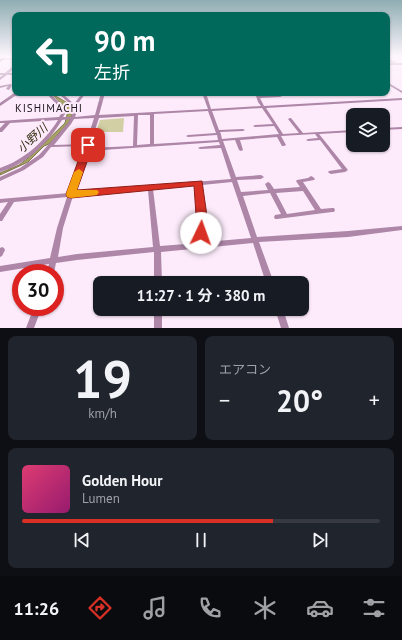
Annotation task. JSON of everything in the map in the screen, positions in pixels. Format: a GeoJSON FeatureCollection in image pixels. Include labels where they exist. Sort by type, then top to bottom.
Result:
{"type":"FeatureCollection","features":[{"type":"Feature","properties":{"kind":"street"},"geometry":{"type":"LineString","coordinates":[[0,74],[12,74]]}},
{"type":"Feature","properties":{"kind":"street"},"geometry":{"type":"LineString","coordinates":[[0,79],[6,74]]}},
{"type":"Feature","properties":{"kind":"street"},"geometry":{"type":"LineString","coordinates":[[390,84],[402,92]]}},
{"type":"Feature","properties":{"kind":"street"},"geometry":{"type":"LineString","coordinates":[[0,87],[10,85],[8,89]]}},
{"type":"Feature","properties":{"kind":"street"},"geometry":{"type":"LineString","coordinates":[[0,105],[12,96]]}},
{"type":"Feature","properties":{"kind":"street"},"geometry":{"type":"LineString","coordinates":[[0,170],[13,165],[28,156],[62,120],[64,112],[62,107],[51,96]]}},
{"type":"Feature","properties":{"kind":"street"},"geometry":{"type":"LineString","coordinates":[[0,179],[32,164],[50,146],[72,119],[78,107],[74,106],[63,96]]}},
{"type":"Feature","properties":{"kind":"street"},"geometry":{"type":"LineString","coordinates":[[74,106],[82,96]]}},
{"type":"Feature","properties":{"kind":"street"},"geometry":{"type":"LineString","coordinates":[[53,264],[61,224],[88,147],[102,96]]}},
{"type":"Feature","properties":{"kind":"street"},"geometry":{"type":"LineString","coordinates":[[205,96],[268,276]]}},
{"type":"Feature","properties":{"kind":"street"},"geometry":{"type":"LineString","coordinates":[[258,96],[264,108],[276,125],[284,145]]}},
{"type":"Feature","properties":{"kind":"street"},"geometry":{"type":"LineString","coordinates":[[0,122],[136,116],[402,99]]}},
{"type":"Feature","properties":{"kind":"street"},"geometry":{"type":"LineString","coordinates":[[0,101],[6,101]]}},
{"type":"Feature","properties":{"kind":"street"},"geometry":{"type":"LineString","coordinates":[[152,115],[152,145]]}},
{"type":"Feature","properties":{"kind":"street"},"geometry":{"type":"LineString","coordinates":[[134,147],[136,116]]}},
{"type":"Feature","properties":{"kind":"street"},"geometry":{"type":"LineString","coordinates":[[290,119],[302,135]]}},
{"type":"Feature","properties":{"kind":"street"},"geometry":{"type":"LineString","coordinates":[[0,131],[8,122]]}},
{"type":"Feature","properties":{"kind":"street"},"geometry":{"type":"LineString","coordinates":[[255,126],[276,125]]}},
{"type":"Feature","properties":{"kind":"street"},"geometry":{"type":"LineString","coordinates":[[390,129],[402,128]]}},
{"type":"Feature","properties":{"kind":"street"},"geometry":{"type":"LineString","coordinates":[[200,148],[243,130]]}},
{"type":"Feature","properties":{"kind":"street"},"geometry":{"type":"LineString","coordinates":[[50,146],[134,147],[220,139],[237,139],[252,136],[302,135],[346,131]]}},
{"type":"Feature","properties":{"kind":"street"},"geometry":{"type":"LineString","coordinates":[[316,133],[345,170],[331,172]]}},
{"type":"Feature","properties":{"kind":"street"},"geometry":{"type":"LineString","coordinates":[[188,136],[220,139]]}},
{"type":"Feature","properties":{"kind":"street"},"geometry":{"type":"LineString","coordinates":[[270,136],[273,143]]}},
{"type":"Feature","properties":{"kind":"street"},"geometry":{"type":"LineString","coordinates":[[229,139],[231,145]]}},
{"type":"Feature","properties":{"kind":"street"},"geometry":{"type":"LineString","coordinates":[[237,139],[241,150]]}},
{"type":"Feature","properties":{"kind":"street"},"geometry":{"type":"LineString","coordinates":[[308,140],[321,139]]}},
{"type":"Feature","properties":{"kind":"street"},"geometry":{"type":"LineString","coordinates":[[0,201],[261,177]]}},
{"type":"Feature","properties":{"kind":"street"},"geometry":{"type":"LineString","coordinates":[[311,178],[312,179],[299,181],[319,211]]}},
{"type":"Feature","properties":{"kind":"street"},"geometry":{"type":"LineString","coordinates":[[199,183],[202,216],[199,220],[203,245]]}},
{"type":"Feature","properties":{"kind":"street"},"geometry":{"type":"LineString","coordinates":[[268,184],[285,216]]}},
{"type":"Feature","properties":{"kind":"street"},"geometry":{"type":"LineString","coordinates":[[150,187],[157,250],[158,276]]}},
{"type":"Feature","properties":{"kind":"street"},"geometry":{"type":"LineString","coordinates":[[240,194],[303,189]]}},
{"type":"Feature","properties":{"kind":"street"},"geometry":{"type":"LineString","coordinates":[[0,219],[12,200]]}},
{"type":"Feature","properties":{"kind":"street"},"geometry":{"type":"LineString","coordinates":[[277,217],[332,210]]}},
{"type":"Feature","properties":{"kind":"street"},"geometry":{"type":"LineString","coordinates":[[1,270],[55,260],[256,240],[348,234],[402,228]]}},
{"type":"Feature","properties":{"kind":"street"},"geometry":{"type":"LineString","coordinates":[[30,328],[35,316]]}},
{"type":"Feature","properties":{"kind":"street"},"geometry":{"type":"LineString","coordinates":[[158,316],[158,328]]}},
{"type":"Feature","properties":{"kind":"street"},"geometry":{"type":"LineString","coordinates":[[281,316],[285,328]]}},
{"type":"Feature","properties":{"kind":"shaded area"},"geometry":{"type":"Polygon","coordinates":[[[54,96],[75,108],[69,122],[49,144],[44,146],[28,162],[0,175],[0,173],[19,165],[32,155],[65,123],[68,111],[54,96]]]}},
{"type":"Feature","properties":{"kind":"shaded area"},"geometry":{"type":"Polygon","coordinates":[[[124,118],[123,132],[96,132],[100,120],[124,118]]]}},
{"type":"Feature","properties":{"kind":"slow traffic"},"geometry":{"type":"LineString","coordinates":[[79,172],[71,194],[94,192]]}},
{"type":"Feature","properties":{"kind":"district","name":"KISHIMACHI"},"geometry":{"type":"Point","coordinates":[49,108]}},
{"type":"Feature","properties":{"kind":"route"},"geometry":{"type":"LineString","coordinates":[[88,145],[71,194],[199,183],[202,216],[199,220],[201,233]]}},
{"type":"Feature","properties":{"kind":"water label","name":"小野川"},"geometry":{"type":"Point","coordinates":[32,138]}}]}
